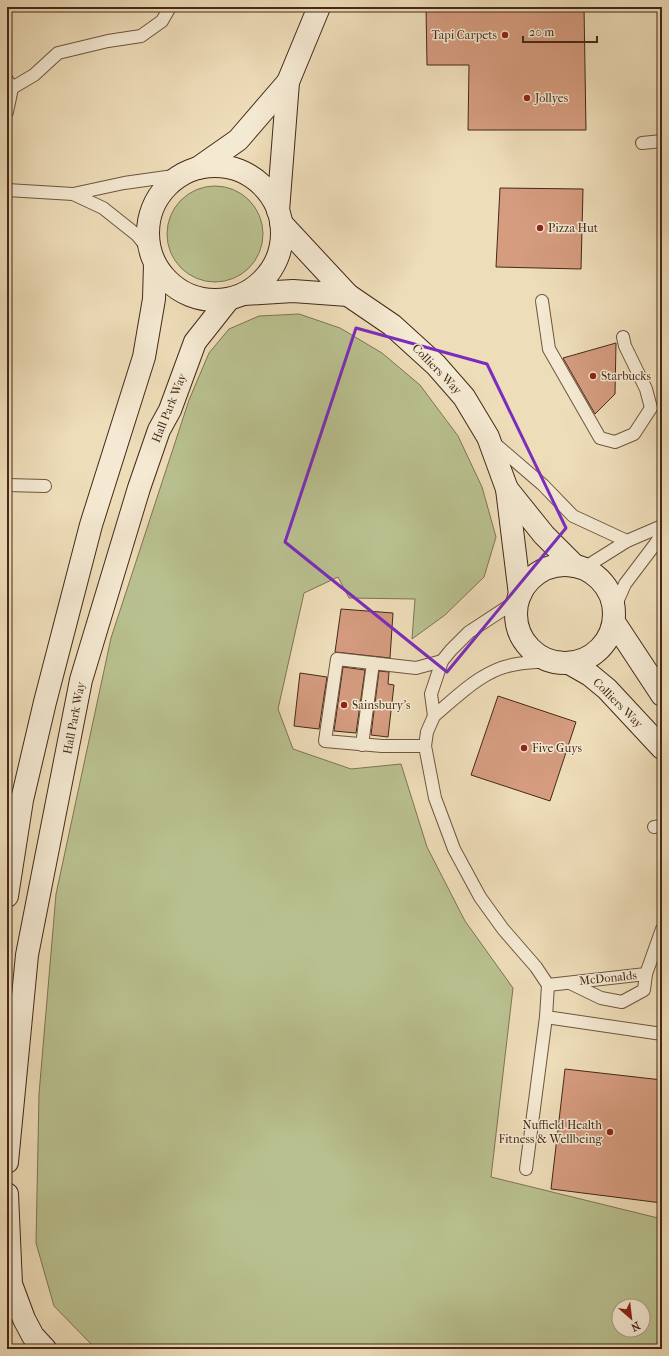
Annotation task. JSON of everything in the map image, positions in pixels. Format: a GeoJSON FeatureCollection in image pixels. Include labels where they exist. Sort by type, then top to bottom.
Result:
{"type":"FeatureCollection","features":[{"type":"Feature","properties":{"kind":"main road"},"geometry":{"type":"LineString","coordinates":[[7,896],[22,800],[45,702],[91,525],[144,356],[154,299],[152,257],[148,233],[150,216],[157,200],[167,186],[238,140],[288,82],[319,7]]}},
{"type":"Feature","properties":{"kind":"main road"},"geometry":{"type":"LineString","coordinates":[[152,257],[168,282],[186,294],[207,300],[236,297],[261,282],[274,265],[281,244],[280,217],[288,82]]}},
{"type":"Feature","properties":{"kind":"main road"},"geometry":{"type":"LineString","coordinates":[[190,172],[218,166],[238,170],[255,180],[269,194],[280,217]]}},
{"type":"Feature","properties":{"kind":"main road","name":"Colliers Way"},"geometry":{"type":"LineString","coordinates":[[280,217],[348,295],[392,324],[436,365],[464,397],[488,437],[506,489],[518,597],[516,613],[517,626],[522,638],[529,648],[539,656],[560,662],[590,675],[607,688],[662,748]]}},
{"type":"Feature","properties":{"kind":"main road","name":"Colliers Way"},"geometry":{"type":"LineString","coordinates":[[236,297],[293,291],[348,295]]}},
{"type":"Feature","properties":{"kind":"main road","name":"Hall Park Way"},"geometry":{"type":"LineString","coordinates":[[7,1162],[28,955],[81,680],[139,488],[195,342],[236,297]]}},
{"type":"Feature","properties":{"kind":"main road","name":"Colliers Way"},"geometry":{"type":"LineString","coordinates":[[506,489],[544,535],[579,567],[595,575],[605,584],[611,596],[614,615],[662,695]]}},
{"type":"Feature","properties":{"kind":"main road","name":"Colliers Way"},"geometry":{"type":"LineString","coordinates":[[518,597],[526,583],[536,574],[548,568],[562,565],[579,567]]}},
{"type":"Feature","properties":{"kind":"main road"},"geometry":{"type":"LineString","coordinates":[[560,662],[585,659],[598,650],[608,637],[614,615]]}},
{"type":"Feature","properties":{"kind":"main road"},"geometry":{"type":"LineString","coordinates":[[7,1194],[11,1284],[24,1319],[33,1336],[45,1349]]}},
{"type":"Feature","properties":{"kind":"lane"},"geometry":{"type":"LineString","coordinates":[[7,112],[10,84],[34,75],[58,53],[108,41],[141,36],[162,21],[170,7]]}},
{"type":"Feature","properties":{"kind":"lane"},"geometry":{"type":"LineString","coordinates":[[642,143],[662,141]]}},
{"type":"Feature","properties":{"kind":"lane"},"geometry":{"type":"LineString","coordinates":[[7,190],[72,194],[124,183],[190,172]]}},
{"type":"Feature","properties":{"kind":"lane"},"geometry":{"type":"LineString","coordinates":[[72,194],[103,208],[137,235],[152,257]]}},
{"type":"Feature","properties":{"kind":"lane"},"geometry":{"type":"LineString","coordinates":[[542,301],[549,350],[600,438],[615,442],[634,434],[650,408],[646,389],[625,346],[623,337]]}},
{"type":"Feature","properties":{"kind":"lane"},"geometry":{"type":"LineString","coordinates":[[488,437],[543,485],[573,516],[628,541]]}},
{"type":"Feature","properties":{"kind":"lane"},"geometry":{"type":"LineString","coordinates":[[7,485],[45,486]]}},
{"type":"Feature","properties":{"kind":"lane"},"geometry":{"type":"LineString","coordinates":[[579,567],[628,541],[662,526]]}},
{"type":"Feature","properties":{"kind":"lane"},"geometry":{"type":"LineString","coordinates":[[614,615],[625,584],[656,543],[662,532]]}},
{"type":"Feature","properties":{"kind":"lane"},"geometry":{"type":"LineString","coordinates":[[434,716],[432,694],[442,661],[469,632],[518,597]]}},
{"type":"Feature","properties":{"kind":"lane"},"geometry":{"type":"LineString","coordinates":[[425,746],[382,746],[325,741],[337,659],[416,668],[442,661]]}},
{"type":"Feature","properties":{"kind":"lane"},"geometry":{"type":"LineString","coordinates":[[526,1169],[546,1016],[548,985],[536,967],[503,929],[480,897],[454,849],[435,798],[425,746],[427,732],[434,716],[472,683],[492,671],[516,664],[560,662]]}},
{"type":"Feature","properties":{"kind":"lane"},"geometry":{"type":"LineString","coordinates":[[362,744],[373,663]]}},
{"type":"Feature","properties":{"kind":"lane","name":"McDonalds"},"geometry":{"type":"LineString","coordinates":[[569,982],[601,998],[622,1002],[644,990],[646,974],[662,929]]}},
{"type":"Feature","properties":{"kind":"lane","name":"McDonalds"},"geometry":{"type":"LineString","coordinates":[[548,985],[646,974]]}},
{"type":"Feature","properties":{"kind":"lane"},"geometry":{"type":"LineString","coordinates":[[546,1016],[662,1034]]}},
{"type":"Feature","properties":{"kind":"highlighted area"},"geometry":{"type":"Polygon","coordinates":[[[356,328],[487,364],[566,528],[447,672],[285,542],[356,328]]]}},
{"type":"Feature","properties":{"kind":"green space"},"geometry":{"type":"Polygon","coordinates":[[[206,186],[224,186],[234,189],[242,194],[255,207],[260,215],[263,225],[263,243],[260,253],[249,268],[242,274],[234,279],[224,282],[206,282],[196,279],[188,274],[175,261],[170,253],[167,243],[167,225],[170,215],[175,207],[188,194],[196,189],[206,186]]]}},
{"type":"Feature","properties":{"kind":"green space"},"geometry":{"type":"Polygon","coordinates":[[[299,314],[340,328],[382,353],[420,385],[458,436],[482,487],[496,537],[484,577],[445,615],[412,639],[415,599],[349,598],[338,577],[304,593],[278,709],[293,749],[351,769],[401,764],[427,847],[465,921],[513,988],[491,1177],[662,1219],[662,1349],[99,1349],[91,1344],[54,1306],[36,1243],[39,1094],[56,894],[111,638],[189,400],[209,353],[229,329],[259,316],[299,314]]]}},
{"type":"Feature","properties":{"kind":"building"},"geometry":{"type":"Polygon","coordinates":[[[426,7],[584,7],[586,130],[468,130],[469,65],[427,65],[426,7]]]}},
{"type":"Feature","properties":{"kind":"building","name":"Pizza Hut"},"geometry":{"type":"Polygon","coordinates":[[[500,188],[583,189],[581,269],[496,267],[500,188]]]}},
{"type":"Feature","properties":{"kind":"building","name":"Starbucks"},"geometry":{"type":"Polygon","coordinates":[[[616,343],[615,394],[595,414],[563,358],[616,343]]]}},
{"type":"Feature","properties":{"kind":"building"},"geometry":{"type":"Polygon","coordinates":[[[341,609],[393,613],[390,658],[335,652],[341,609]]]}},
{"type":"Feature","properties":{"kind":"building"},"geometry":{"type":"Polygon","coordinates":[[[343,667],[365,670],[356,733],[334,731],[343,667]]]}},
{"type":"Feature","properties":{"kind":"building"},"geometry":{"type":"Polygon","coordinates":[[[379,671],[389,672],[388,684],[394,685],[388,737],[371,735],[379,671]]]}},
{"type":"Feature","properties":{"kind":"building"},"geometry":{"type":"Polygon","coordinates":[[[300,673],[327,677],[319,729],[294,726],[300,673]]]}},
{"type":"Feature","properties":{"kind":"building","name":"Five Guys"},"geometry":{"type":"Polygon","coordinates":[[[498,696],[576,722],[550,801],[471,775],[498,696]]]}},
{"type":"Feature","properties":{"kind":"building","name":"Nuffield Health Fitness & Wellbeing"},"geometry":{"type":"Polygon","coordinates":[[[565,1069],[662,1080],[662,1203],[551,1189],[565,1069]]]}},
{"type":"Feature","properties":{"kind":"place","name":"Tapi Carpets"},"geometry":{"type":"Point","coordinates":[505,35]}},
{"type":"Feature","properties":{"kind":"place","name":"Jollyes"},"geometry":{"type":"Point","coordinates":[527,98]}},
{"type":"Feature","properties":{"kind":"place","name":"Pizza Hut"},"geometry":{"type":"Point","coordinates":[540,228]}},
{"type":"Feature","properties":{"kind":"place","name":"Starbucks"},"geometry":{"type":"Point","coordinates":[593,376]}},
{"type":"Feature","properties":{"kind":"place","name":"Sainsbury's"},"geometry":{"type":"Point","coordinates":[344,705]}},
{"type":"Feature","properties":{"kind":"place","name":"Five Guys"},"geometry":{"type":"Point","coordinates":[524,748]}},
{"type":"Feature","properties":{"kind":"place","name":"Nuffield Health Fitness & Wellbeing"},"geometry":{"type":"Point","coordinates":[610,1132]}}]}
